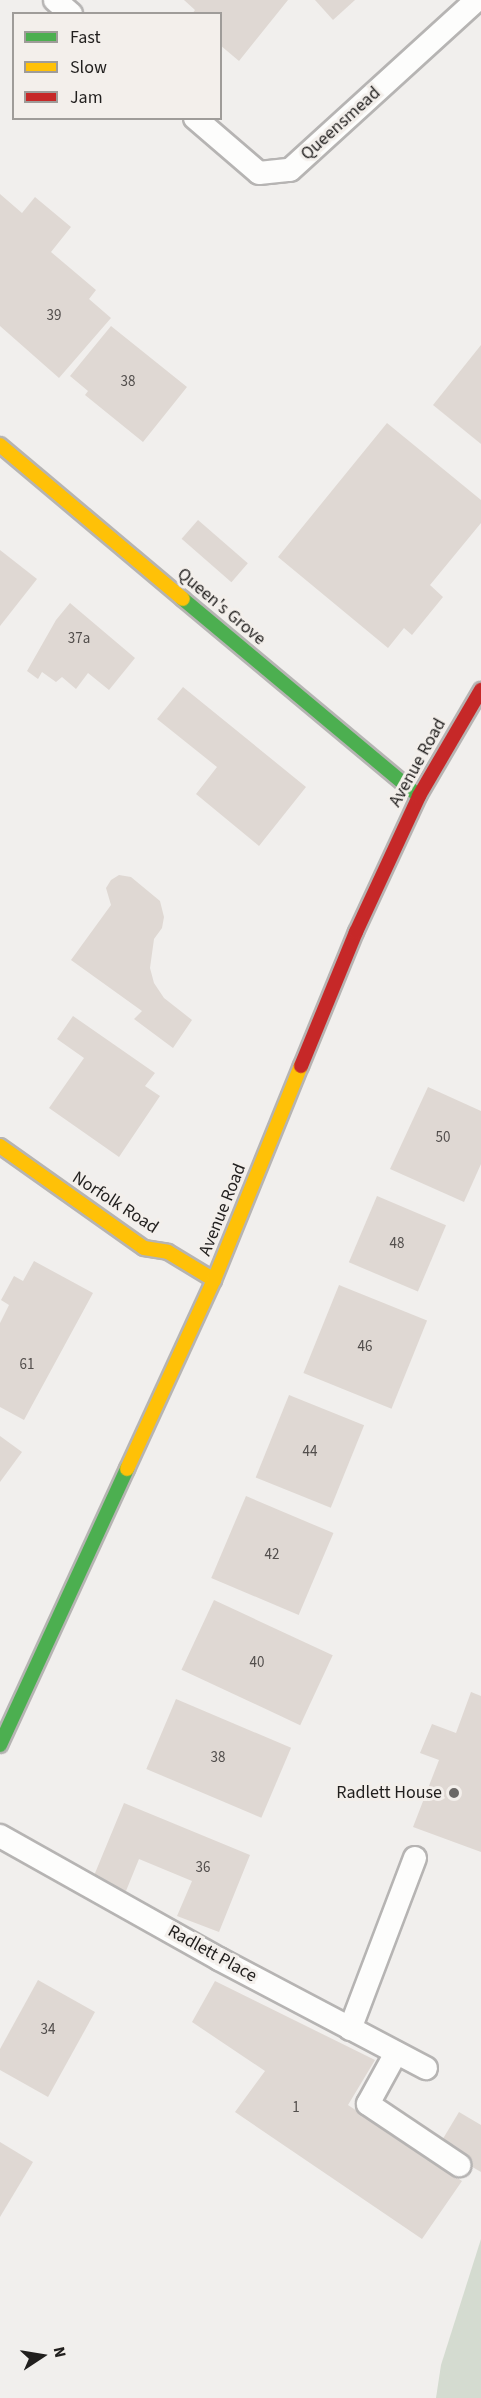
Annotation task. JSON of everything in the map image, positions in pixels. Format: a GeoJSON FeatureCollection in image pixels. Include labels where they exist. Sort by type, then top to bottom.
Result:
{"type":"FeatureCollection","features":[{"type":"Feature","properties":{"kind":"main road","name":"Queen's Grove"},"geometry":{"type":"LineString","coordinates":[[0,445],[419,796]]}},
{"type":"Feature","properties":{"kind":"main road","name":"Avenue Road"},"geometry":{"type":"LineString","coordinates":[[0,1745],[214,1280],[356,932],[419,796],[481,690]]}},
{"type":"Feature","properties":{"kind":"main road","name":"Norfolk Road"},"geometry":{"type":"LineString","coordinates":[[0,1146],[144,1248],[168,1252],[214,1280]]}},
{"type":"Feature","properties":{"kind":"lane"},"geometry":{"type":"LineString","coordinates":[[55,0],[68,12]]}},
{"type":"Feature","properties":{"kind":"lane","name":"Queensmead"},"geometry":{"type":"LineString","coordinates":[[197,120],[259,173],[290,170],[477,0]]}},
{"type":"Feature","properties":{"kind":"lane","name":"Radlett Place"},"geometry":{"type":"LineString","coordinates":[[0,1836],[350,2029],[426,2068]]}},
{"type":"Feature","properties":{"kind":"lane"},"geometry":{"type":"LineString","coordinates":[[350,2029],[416,1858]]}},
{"type":"Feature","properties":{"kind":"lane"},"geometry":{"type":"LineString","coordinates":[[396,2053],[368,2104],[459,2165]]}},
{"type":"Feature","properties":{"kind":"shaded area"},"geometry":{"type":"Polygon","coordinates":[[[481,2239],[481,2398],[436,2398],[441,2365],[481,2239]]]}},
{"type":"Feature","properties":{"kind":"building"},"geometry":{"type":"Polygon","coordinates":[[[184,0],[288,0],[239,61],[222,47],[222,12],[194,12],[195,10],[184,0]]]}},
{"type":"Feature","properties":{"kind":"building"},"geometry":{"type":"Polygon","coordinates":[[[315,0],[355,0],[333,20],[315,0]]]}},
{"type":"Feature","properties":{"kind":"building"},"geometry":{"type":"Polygon","coordinates":[[[0,194],[22,213],[35,197],[71,227],[51,252],[96,290],[89,299],[111,318],[59,378],[0,326],[0,194]]]}},
{"type":"Feature","properties":{"kind":"building"},"geometry":{"type":"Polygon","coordinates":[[[111,326],[187,387],[143,442],[85,395],[88,391],[70,376],[111,326]]]}},
{"type":"Feature","properties":{"kind":"building"},"geometry":{"type":"Polygon","coordinates":[[[481,345],[481,444],[433,405],[481,345]]]}},
{"type":"Feature","properties":{"kind":"building"},"geometry":{"type":"Polygon","coordinates":[[[387,423],[481,500],[481,523],[430,585],[443,597],[412,635],[404,628],[388,648],[278,557],[387,423]]]}},
{"type":"Feature","properties":{"kind":"building"},"geometry":{"type":"Polygon","coordinates":[[[198,520],[248,563],[231,582],[182,539],[198,520]]]}},
{"type":"Feature","properties":{"kind":"building"},"geometry":{"type":"Polygon","coordinates":[[[0,550],[37,579],[0,626],[0,550]]]}},
{"type":"Feature","properties":{"kind":"building"},"geometry":{"type":"Polygon","coordinates":[[[70,603],[135,658],[109,690],[88,673],[76,689],[62,677],[56,682],[42,672],[38,679],[27,671],[56,620],[70,603]]]}},
{"type":"Feature","properties":{"kind":"building"},"geometry":{"type":"Polygon","coordinates":[[[183,687],[306,787],[259,846],[196,794],[217,767],[157,719],[183,687]]]}},
{"type":"Feature","properties":{"kind":"building"},"geometry":{"type":"Polygon","coordinates":[[[119,875],[131,877],[160,901],[164,917],[162,928],[154,939],[150,968],[154,983],[164,998],[192,1020],[173,1048],[134,1019],[142,1011],[71,960],[111,905],[106,888],[111,880],[119,875]]]}},
{"type":"Feature","properties":{"kind":"building"},"geometry":{"type":"Polygon","coordinates":[[[73,1016],[155,1073],[145,1086],[160,1096],[119,1157],[49,1108],[84,1058],[57,1039],[73,1016]]]}},
{"type":"Feature","properties":{"kind":"building"},"geometry":{"type":"Polygon","coordinates":[[[428,1087],[481,1111],[481,1164],[464,1202],[390,1169],[428,1087]]]}},
{"type":"Feature","properties":{"kind":"building"},"geometry":{"type":"Polygon","coordinates":[[[377,1196],[446,1225],[418,1292],[349,1262],[377,1196]]]}},
{"type":"Feature","properties":{"kind":"building"},"geometry":{"type":"Polygon","coordinates":[[[34,1261],[93,1293],[24,1420],[0,1407],[0,1323],[9,1305],[1,1300],[14,1276],[23,1281],[34,1261]]]}},
{"type":"Feature","properties":{"kind":"building"},"geometry":{"type":"Polygon","coordinates":[[[339,1285],[427,1321],[391,1409],[303,1373],[339,1285]]]}},
{"type":"Feature","properties":{"kind":"building"},"geometry":{"type":"Polygon","coordinates":[[[289,1395],[364,1425],[331,1508],[256,1478],[289,1395]]]}},
{"type":"Feature","properties":{"kind":"building"},"geometry":{"type":"Polygon","coordinates":[[[0,1436],[22,1452],[0,1482],[0,1436]]]}},
{"type":"Feature","properties":{"kind":"building"},"geometry":{"type":"Polygon","coordinates":[[[246,1496],[333,1533],[299,1615],[211,1578],[246,1496]]]}},
{"type":"Feature","properties":{"kind":"building"},"geometry":{"type":"Polygon","coordinates":[[[214,1600],[333,1655],[300,1725],[181,1670],[214,1600]]]}},
{"type":"Feature","properties":{"kind":"building","name":"Radlett House"},"geometry":{"type":"Polygon","coordinates":[[[471,1692],[481,1696],[481,1852],[413,1827],[439,1760],[420,1753],[432,1724],[456,1733],[471,1692]]]}},
{"type":"Feature","properties":{"kind":"building"},"geometry":{"type":"Polygon","coordinates":[[[176,1699],[291,1748],[261,1818],[146,1769],[176,1699]]]}},
{"type":"Feature","properties":{"kind":"building"},"geometry":{"type":"Polygon","coordinates":[[[124,1803],[250,1855],[219,1932],[177,1916],[192,1881],[139,1859],[126,1891],[93,1878],[124,1803]]]}},
{"type":"Feature","properties":{"kind":"building"},"geometry":{"type":"Polygon","coordinates":[[[38,1980],[95,2012],[48,2097],[0,2070],[0,2049],[38,1980]]]}},
{"type":"Feature","properties":{"kind":"building"},"geometry":{"type":"Polygon","coordinates":[[[215,1981],[375,2060],[348,2105],[462,2181],[422,2239],[235,2112],[265,2071],[192,2022],[215,1981]]]}},
{"type":"Feature","properties":{"kind":"building"},"geometry":{"type":"Polygon","coordinates":[[[459,2112],[481,2125],[481,2172],[438,2147],[459,2112]]]}},
{"type":"Feature","properties":{"kind":"building"},"geometry":{"type":"Polygon","coordinates":[[[0,2142],[33,2162],[0,2217],[0,2142]]]}},
{"type":"Feature","properties":{"kind":"traffic: fast"},"geometry":{"type":"LineString","coordinates":[[183,599],[419,796]]}},
{"type":"Feature","properties":{"kind":"traffic: fast"},"geometry":{"type":"LineString","coordinates":[[0,1745],[127,1469]]}},
{"type":"Feature","properties":{"kind":"traffic: slow"},"geometry":{"type":"LineString","coordinates":[[0,445],[183,599]]}},
{"type":"Feature","properties":{"kind":"traffic: slow"},"geometry":{"type":"LineString","coordinates":[[127,1469],[214,1280],[301,1066]]}},
{"type":"Feature","properties":{"kind":"traffic: slow"},"geometry":{"type":"LineString","coordinates":[[0,1146],[144,1248],[168,1252],[214,1280]]}},
{"type":"Feature","properties":{"kind":"traffic: jam"},"geometry":{"type":"LineString","coordinates":[[301,1066],[356,932],[419,796],[481,690]]}},
{"type":"Feature","properties":{"kind":"place","name":"Radlett House"},"geometry":{"type":"Point","coordinates":[454,1793]}}]}
